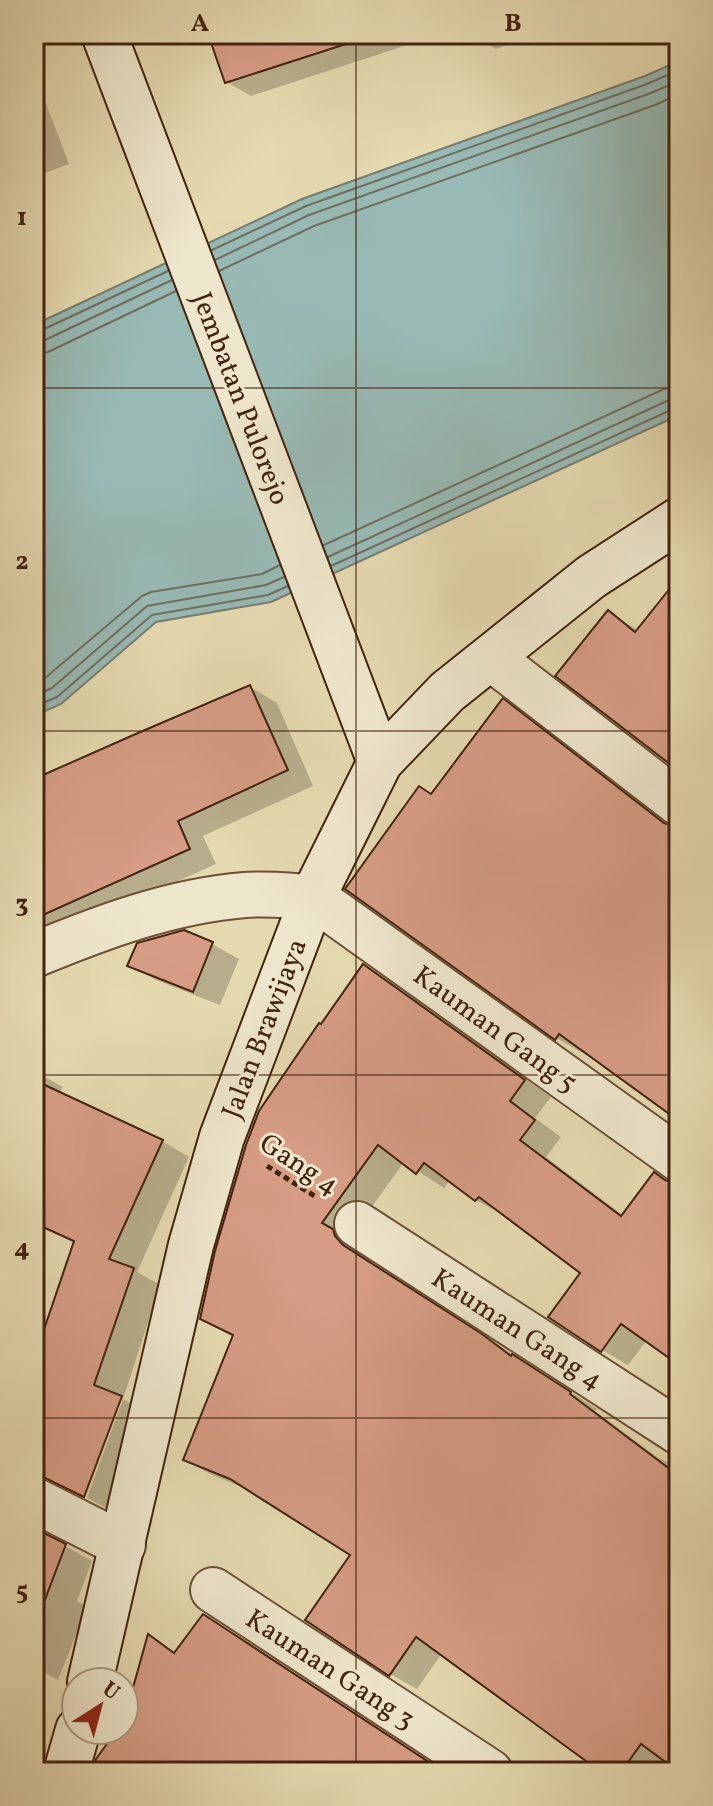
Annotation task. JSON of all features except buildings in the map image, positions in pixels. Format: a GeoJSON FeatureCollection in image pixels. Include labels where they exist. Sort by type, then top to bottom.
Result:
{"type":"FeatureCollection","features":[{"type":"Feature","properties":{"kind":"main road","name":"Jembatan Pulorejo"},"geometry":{"type":"LineString","coordinates":[[110,48],[380,762]]}},
{"type":"Feature","properties":{"kind":"main road","name":"Jalan Brawijaya"},"geometry":{"type":"LineString","coordinates":[[94,1666],[191,1245],[222,1137],[313,897],[380,762],[447,692],[591,577],[679,520]]}},
{"type":"Feature","properties":{"kind":"main road"},"geometry":{"type":"LineString","coordinates":[[491,658],[679,803]]}},
{"type":"Feature","properties":{"kind":"main road"},"geometry":{"type":"LineString","coordinates":[[34,955],[99,928],[167,908],[247,894],[313,897]]}},
{"type":"Feature","properties":{"kind":"main road","name":"Kauman Gang 5"},"geometry":{"type":"LineString","coordinates":[[313,897],[679,1159]]}},
{"type":"Feature","properties":{"kind":"main road","name":"Kauman Gang 4"},"geometry":{"type":"LineString","coordinates":[[357,1224],[679,1432]]}},
{"type":"Feature","properties":{"kind":"main road"},"geometry":{"type":"LineString","coordinates":[[34,1500],[123,1545]]}},
{"type":"Feature","properties":{"kind":"main road","name":"Kauman Gang 3"},"geometry":{"type":"LineString","coordinates":[[213,1590],[490,1772]]}},
{"type":"Feature","properties":{"kind":"main road"},"geometry":{"type":"LineString","coordinates":[[66,1772],[73,1746]]}},
{"type":"Feature","properties":{"kind":"path","name":"Gang 4"},"geometry":{"type":"LineString","coordinates":[[222,1137],[357,1224]]}},
{"type":"Feature","properties":{"kind":"water"},"geometry":{"type":"Polygon","coordinates":[[[679,61],[679,415],[271,602],[156,622],[61,704],[34,716],[34,325],[302,199],[679,61]]]}}]}
